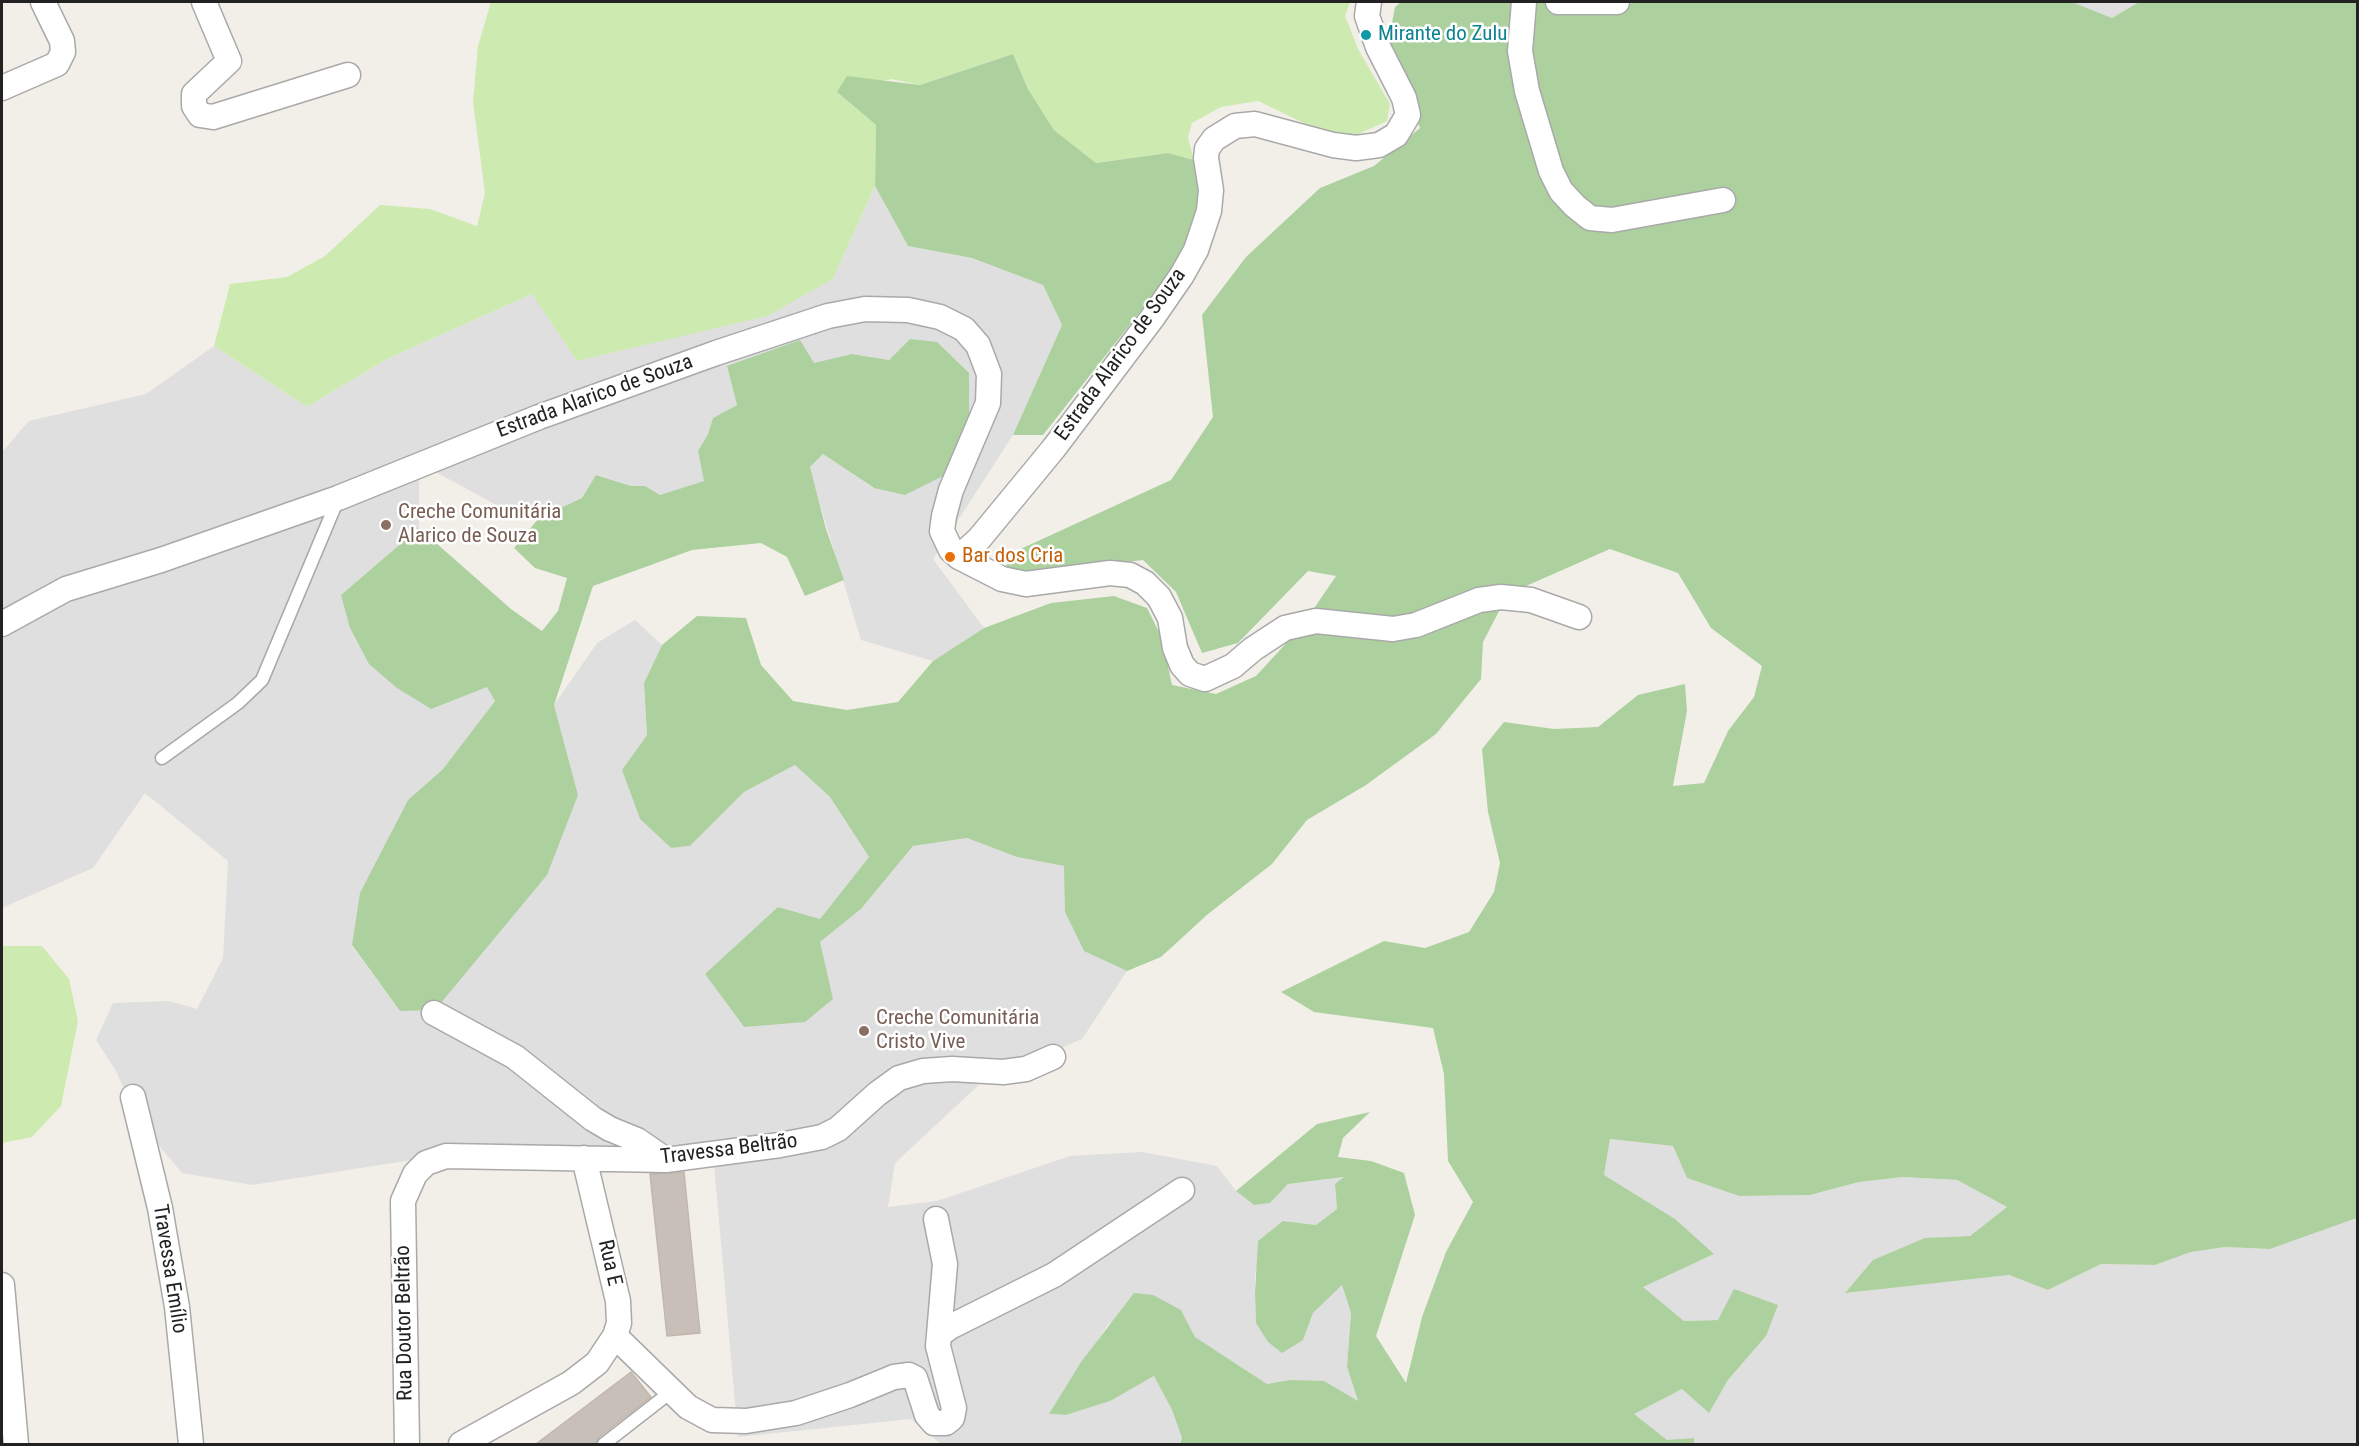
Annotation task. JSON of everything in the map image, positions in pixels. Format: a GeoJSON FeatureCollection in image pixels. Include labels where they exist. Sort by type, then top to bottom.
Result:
{"type":"FeatureCollection","features":[{"type":"Feature","properties":{"kind":"street"},"geometry":{"type":"LineString","coordinates":[[2,88],[57,64],[63,52],[62,41],[43,2]]}},
{"type":"Feature","properties":{"kind":"street"},"geometry":{"type":"LineString","coordinates":[[204,2],[229,62],[194,94],[194,106],[200,116],[213,117],[348,75]]}},
{"type":"Feature","properties":{"kind":"street","name":"Estrada Alarico de Souza"},"geometry":{"type":"LineString","coordinates":[[959,556],[979,539],[1054,448],[1182,275],[1196,250],[1209,212],[1211,190],[1206,159],[1207,149],[1214,139],[1235,126],[1255,124],[1333,145],[1356,148],[1379,145],[1396,135],[1408,115],[1404,98],[1378,47],[1367,16],[1369,2]]}},
{"type":"Feature","properties":{"kind":"street"},"geometry":{"type":"LineString","coordinates":[[1524,2],[1520,51],[1527,91],[1551,171],[1561,191],[1575,206],[1590,218],[1612,220],[1723,200]]}},
{"type":"Feature","properties":{"kind":"street"},"geometry":{"type":"LineString","coordinates":[[1558,2],[1617,2]]}},
{"type":"Feature","properties":{"kind":"street","name":"Estrada Alarico de Souza"},"geometry":{"type":"LineString","coordinates":[[2,624],[66,589],[161,560],[338,498],[539,417],[786,329],[865,309],[908,310],[940,317],[964,329],[978,345],[989,374],[988,403],[951,490],[944,516],[942,531],[951,550],[1002,579],[1026,584],[1110,573],[1130,575],[1145,583],[1159,597],[1170,618],[1175,648],[1182,665],[1190,674],[1205,679],[1233,666],[1285,628],[1316,621],[1393,629],[1416,625],[1479,600],[1501,597],[1531,600],[1579,617]]}},
{"type":"Feature","properties":{"kind":"street"},"geometry":{"type":"LineString","coordinates":[[434,1013],[515,1058],[593,1119],[637,1140],[666,1160]]}},
{"type":"Feature","properties":{"kind":"street","name":"Travessa Beltrão"},"geometry":{"type":"LineString","coordinates":[[403,1201],[415,1174],[426,1163],[446,1156],[666,1160],[780,1145],[822,1137],[838,1129],[877,1094],[899,1078],[923,1071],[979,1069],[1003,1072],[1026,1069],[1053,1058]]}},
{"type":"Feature","properties":{"kind":"street","name":"Travessa Emílio"},"geometry":{"type":"LineString","coordinates":[[133,1096],[160,1208],[170,1263],[191,1444]]}},
{"type":"Feature","properties":{"kind":"street","name":"Rua E"},"geometry":{"type":"LineString","coordinates":[[461,1444],[571,1383],[597,1363],[615,1336],[619,1323],[618,1301],[584,1158]]}},
{"type":"Feature","properties":{"kind":"street"},"geometry":{"type":"LineString","coordinates":[[939,1335],[950,1327],[1054,1275],[1182,1190]]}},
{"type":"Feature","properties":{"kind":"street","name":"Rua Doutor Beltrão"},"geometry":{"type":"LineString","coordinates":[[403,1201],[407,1444]]}},
{"type":"Feature","properties":{"kind":"street"},"geometry":{"type":"LineString","coordinates":[[615,1336],[688,1407],[712,1420],[746,1421],[796,1413],[894,1377],[909,1375],[915,1378],[927,1415],[934,1423],[946,1423],[952,1418],[954,1408],[938,1346],[945,1264],[936,1219]]}},
{"type":"Feature","properties":{"kind":"street"},"geometry":{"type":"LineString","coordinates":[[2,1285],[16,1444]]}},
{"type":"Feature","properties":{"kind":"lane"},"geometry":{"type":"LineString","coordinates":[[162,758],[238,703],[262,680],[338,498]]}},
{"type":"Feature","properties":{"kind":"lane"},"geometry":{"type":"LineString","coordinates":[[604,1444],[672,1390]]}},
{"type":"Feature","properties":{"kind":"shaded area"},"geometry":{"type":"Polygon","coordinates":[[[2072,2],[2139,2],[2112,18],[2072,2]]]}},
{"type":"Feature","properties":{"kind":"shaded area"},"geometry":{"type":"Polygon","coordinates":[[[875,186],[908,246],[972,258],[1043,285],[1062,325],[1013,435],[933,559],[984,628],[933,661],[861,640],[809,468],[823,454],[873,488],[910,339],[889,360],[852,354],[814,364],[727,366],[737,405],[713,418],[708,434],[698,451],[705,481],[660,495],[645,486],[631,486],[597,475],[582,498],[539,518],[513,514],[419,463],[419,528],[341,595],[488,687],[495,701],[443,769],[408,800],[388,839],[352,946],[400,1011],[578,795],[554,705],[597,643],[635,620],[662,645],[644,683],[647,735],[622,770],[640,819],[671,848],[690,846],[744,792],[795,765],[830,797],[869,857],[820,919],[705,974],[744,1027],[820,942],[861,909],[913,846],[967,838],[1017,857],[1065,866],[1065,912],[1084,950],[1127,971],[1082,1039],[982,1082],[895,1163],[888,1207],[937,1201],[1070,1156],[1142,1152],[1217,1166],[1236,1191],[1254,1205],[1270,1203],[1288,1184],[1346,1177],[1335,1184],[1337,1209],[1316,1225],[1283,1221],[1255,1273],[1256,1323],[1303,1340],[1313,1313],[1342,1284],[1351,1313],[1347,1367],[1358,1402],[1290,1380],[1267,1384],[1195,1337],[1181,1310],[1109,1323],[1049,1414],[1066,1415],[1109,1401],[1154,1376],[1172,1410],[1182,1438],[1180,1444],[941,1444],[911,1419],[738,1437],[713,1152],[576,1161],[412,1160],[252,1185],[182,1173],[139,1122],[116,1071],[96,1040],[113,1003],[169,1001],[197,1009],[223,958],[228,861],[145,793],[93,868],[2,908],[2,452],[29,421],[146,394],[214,346],[307,407],[387,359],[532,294],[833,279],[875,186]]]}},
{"type":"Feature","properties":{"kind":"shaded area"},"geometry":{"type":"Polygon","coordinates":[[[1610,1139],[1673,1146],[1687,1178],[1739,1196],[1810,1195],[1859,1182],[1903,1177],[1957,1180],[2007,1207],[1970,1236],[1925,1239],[1874,1260],[1846,1292],[2009,1275],[2048,1290],[2101,1264],[2155,1265],[2191,1252],[2225,1247],[2270,1249],[2357,1218],[2357,1444],[1694,1444],[1693,1438],[1667,1441],[1633,1414],[1682,1389],[1709,1412],[1728,1380],[1766,1336],[1718,1320],[1684,1321],[1642,1287],[1714,1254],[1604,1175],[1610,1139]]]}},
{"type":"Feature","properties":{"kind":"green space"},"geometry":{"type":"Polygon","coordinates":[[[491,2],[1350,2],[1345,16],[1358,49],[1390,104],[1387,121],[1354,136],[1327,134],[1258,101],[1221,107],[1192,123],[1188,138],[1194,160],[1168,153],[1096,163],[1054,130],[1028,89],[1013,54],[920,85],[891,79],[837,92],[876,125],[875,186],[833,279],[767,316],[577,361],[532,294],[387,359],[307,407],[214,346],[230,284],[287,277],[325,256],[380,205],[430,209],[477,226],[485,193],[473,102],[478,46],[491,2]]]}},
{"type":"Feature","properties":{"kind":"green space"},"geometry":{"type":"Polygon","coordinates":[[[1401,2],[1526,2],[1597,6],[1645,2],[2072,2],[2112,18],[2139,2],[2357,2],[2357,1218],[2270,1249],[2225,1247],[2191,1252],[2155,1265],[2101,1264],[2048,1290],[2009,1275],[1845,1293],[1873,1260],[1925,1238],[1970,1236],[2007,1207],[1957,1180],[1903,1177],[1859,1182],[1810,1195],[1739,1196],[1687,1178],[1673,1146],[1610,1139],[1604,1175],[1675,1219],[1714,1254],[1643,1287],[1684,1321],[1718,1320],[1734,1289],[1778,1305],[1766,1336],[1728,1380],[1709,1413],[1682,1389],[1634,1414],[1667,1440],[1694,1438],[1694,1444],[1180,1444],[1182,1438],[1172,1410],[1154,1376],[1110,1401],[1066,1415],[1049,1414],[1081,1362],[1134,1293],[1153,1295],[1181,1310],[1195,1337],[1267,1384],[1290,1380],[1324,1381],[1358,1401],[1347,1367],[1351,1313],[1342,1285],[1313,1313],[1303,1340],[1282,1353],[1268,1342],[1256,1323],[1258,1241],[1283,1221],[1316,1225],[1337,1209],[1335,1184],[1344,1177],[1288,1184],[1270,1203],[1254,1205],[1236,1191],[1317,1124],[1370,1112],[1343,1138],[1338,1157],[1371,1161],[1404,1173],[1415,1215],[1376,1336],[1406,1383],[1422,1317],[1446,1252],[1473,1202],[1448,1161],[1444,1074],[1433,1028],[1314,1012],[1281,992],[1384,941],[1425,948],[1469,932],[1494,892],[1500,863],[1488,812],[1482,749],[1504,722],[1554,729],[1598,727],[1638,695],[1685,684],[1687,711],[1673,786],[1704,783],[1728,731],[1754,697],[1762,666],[1711,628],[1678,573],[1610,549],[1508,594],[1483,642],[1481,679],[1436,734],[1366,785],[1307,820],[1272,864],[1208,914],[1161,957],[1127,971],[1084,951],[1065,912],[1064,866],[1017,857],[967,838],[913,846],[861,909],[820,942],[833,999],[805,1022],[744,1027],[705,974],[778,907],[820,919],[869,857],[830,797],[795,765],[744,792],[690,846],[671,848],[640,819],[622,770],[647,735],[644,683],[662,645],[697,616],[746,618],[761,665],[793,701],[847,710],[898,702],[933,661],[984,628],[1051,603],[1114,596],[1147,608],[1162,638],[1172,685],[1216,694],[1256,676],[1302,626],[1336,576],[1308,571],[1238,643],[1202,653],[1176,592],[1143,560],[1029,574],[1006,566],[1014,552],[1171,480],[1213,417],[1202,315],[1246,257],[1320,188],[1374,166],[1420,128],[1399,76],[1389,39],[1395,7],[1401,2]]]}},
{"type":"Feature","properties":{"kind":"green space"},"geometry":{"type":"Polygon","coordinates":[[[1013,54],[1028,89],[1054,130],[1096,163],[1168,153],[1194,160],[1201,207],[1187,252],[1043,435],[1013,435],[1062,325],[1043,285],[972,258],[908,246],[875,186],[876,125],[837,92],[847,76],[920,85],[1013,54]]]}},
{"type":"Feature","properties":{"kind":"green space"},"geometry":{"type":"Polygon","coordinates":[[[910,339],[937,342],[969,373],[969,424],[947,474],[905,495],[874,488],[823,454],[810,467],[826,529],[844,580],[805,596],[787,557],[761,543],[692,550],[593,586],[554,705],[578,795],[547,875],[435,1010],[400,1011],[352,945],[360,893],[408,800],[443,769],[495,701],[487,687],[431,709],[397,688],[369,664],[350,628],[341,595],[419,528],[511,609],[542,631],[558,611],[567,578],[535,568],[514,548],[539,518],[582,498],[596,475],[631,486],[645,486],[660,495],[704,481],[698,451],[708,434],[713,418],[737,405],[727,366],[800,340],[814,363],[852,354],[889,360],[910,339]]]}},
{"type":"Feature","properties":{"kind":"green space"},"geometry":{"type":"Polygon","coordinates":[[[2,946],[42,946],[69,979],[78,1021],[61,1106],[32,1137],[2,1143],[2,946]]]}},
{"type":"Feature","properties":{"kind":"building"},"geometry":{"type":"Polygon","coordinates":[[[684,1172],[700,1333],[667,1336],[650,1174],[684,1172]]]}},
{"type":"Feature","properties":{"kind":"building"},"geometry":{"type":"Polygon","coordinates":[[[631,1372],[651,1397],[599,1437],[596,1444],[536,1444],[631,1372]]]}},
{"type":"Feature","properties":{"kind":"place","name":"Mirante do Zulu"},"geometry":{"type":"Point","coordinates":[1366,35]}},
{"type":"Feature","properties":{"kind":"place","name":"Creche Comunitária Alarico de Souza"},"geometry":{"type":"Point","coordinates":[386,525]}},
{"type":"Feature","properties":{"kind":"place","name":"Bar dos Cria"},"geometry":{"type":"Point","coordinates":[950,557]}},
{"type":"Feature","properties":{"kind":"place","name":"Creche Comunitária Cristo Vive"},"geometry":{"type":"Point","coordinates":[864,1031]}}]}
